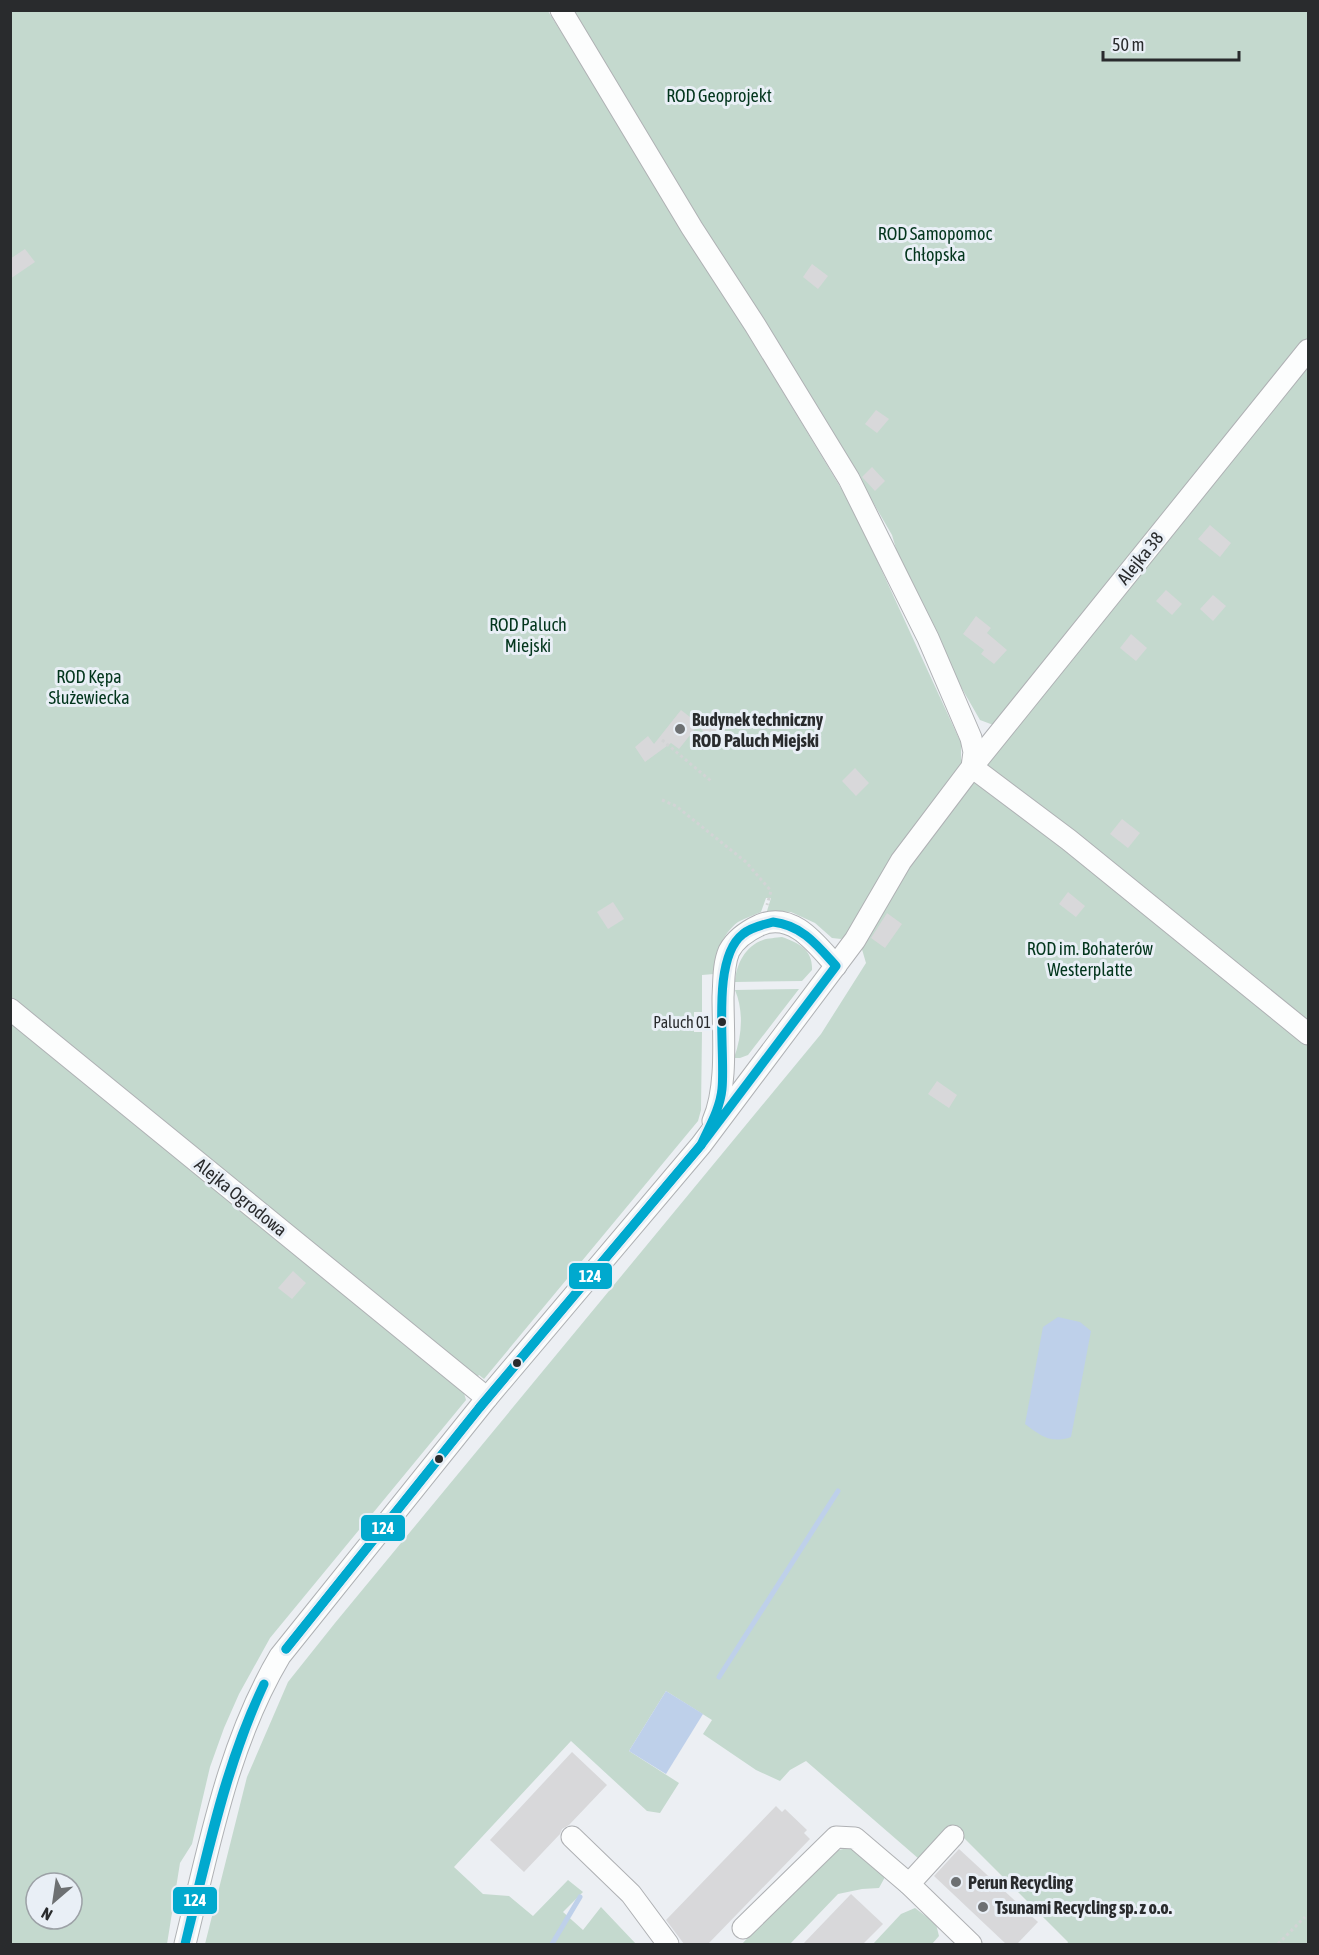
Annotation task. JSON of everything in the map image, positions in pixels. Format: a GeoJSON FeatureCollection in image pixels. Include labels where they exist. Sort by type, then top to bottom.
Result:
{"type":"FeatureCollection","features":[{"type":"Feature","properties":{"kind":"street"},"geometry":{"type":"LineString","coordinates":[[561,10],[692,228],[755,325],[849,479],[928,638],[971,738],[974,752],[972,766],[1069,840],[1308,1034]]}},
{"type":"Feature","properties":{"kind":"street","name":"Alejka 38"},"geometry":{"type":"LineString","coordinates":[[701,1145],[855,940],[901,861],[972,766],[1308,350]]}},
{"type":"Feature","properties":{"kind":"street"},"geometry":{"type":"LineString","coordinates":[[185,1944],[229,1774],[244,1728],[264,1683],[296,1635],[479,1392],[701,1145],[715,1117],[722,1091],[724,974],[729,952],[742,934],[763,924],[791,925],[810,936],[836,966]]}},
{"type":"Feature","properties":{"kind":"street","name":"Alejka Ogrodowa"},"geometry":{"type":"LineString","coordinates":[[10,1009],[479,1392]]}},
{"type":"Feature","properties":{"kind":"street"},"geometry":{"type":"LineString","coordinates":[[909,1884],[953,1836]]}},
{"type":"Feature","properties":{"kind":"street"},"geometry":{"type":"LineString","coordinates":[[572,1837],[631,1893],[668,1944]]}},
{"type":"Feature","properties":{"kind":"street"},"geometry":{"type":"LineString","coordinates":[[743,1928],[836,1837],[855,1838],[909,1884],[947,1937],[971,1944]]}},
{"type":"Feature","properties":{"kind":"path"},"geometry":{"type":"LineString","coordinates":[[662,740],[711,781]]}},
{"type":"Feature","properties":{"kind":"path"},"geometry":{"type":"LineString","coordinates":[[662,800],[676,806],[746,862],[771,891],[769,898]]}},
{"type":"Feature","properties":{"kind":"path"},"geometry":{"type":"LineString","coordinates":[[756,881],[760,878]]}},
{"type":"Feature","properties":{"kind":"path"},"geometry":{"type":"LineString","coordinates":[[1278,1944],[1305,1917]]}},
{"type":"Feature","properties":{"kind":"green space"},"geometry":{"type":"Polygon","coordinates":[[[11,11],[548,11],[691,240],[853,508],[961,743],[961,760],[996,726],[980,720],[949,666],[901,566],[892,535],[874,504],[568,11],[1308,11],[1308,1944],[1067,1944],[1068,1942],[951,1825],[919,1859],[806,1761],[790,1770],[780,1781],[756,1770],[703,1734],[712,1720],[666,1691],[629,1751],[679,1783],[660,1813],[647,1811],[571,1741],[454,1867],[483,1894],[509,1896],[533,1916],[568,1880],[583,1892],[563,1912],[583,1930],[601,1907],[636,1944],[205,1944],[247,1777],[288,1682],[821,1034],[866,963],[861,946],[846,937],[832,938],[815,923],[791,912],[767,911],[771,898],[766,898],[761,912],[732,927],[718,952],[714,974],[702,975],[702,1012],[694,1012],[694,1032],[702,1032],[701,1110],[698,1121],[484,1379],[479,1375],[464,1393],[466,1400],[270,1638],[239,1694],[210,1767],[192,1844],[180,1863],[167,1944],[11,1944],[11,11]]]}},
{"type":"Feature","properties":{"kind":"green space"},"geometry":{"type":"Polygon","coordinates":[[[782,937],[804,948],[810,957],[812,970],[802,981],[735,982],[737,969],[746,951],[765,939],[782,937]]]}},
{"type":"Feature","properties":{"kind":"green space"},"geometry":{"type":"Polygon","coordinates":[[[799,989],[748,1055],[734,1058],[741,1024],[740,1007],[735,990],[799,989]]]}},
{"type":"Feature","properties":{"kind":"green space"},"geometry":{"type":"Polygon","coordinates":[[[852,1847],[885,1877],[879,1888],[838,1894],[790,1944],[742,1944],[826,1853],[852,1847]]]}},
{"type":"Feature","properties":{"kind":"green space"},"geometry":{"type":"Polygon","coordinates":[[[915,1908],[936,1924],[939,1936],[932,1944],[873,1944],[901,1914],[915,1908]]]}},
{"type":"Feature","properties":{"kind":"water"},"geometry":{"type":"Polygon","coordinates":[[[1058,1317],[1080,1322],[1091,1331],[1071,1437],[1058,1440],[1046,1438],[1025,1424],[1043,1327],[1058,1317]]]}},
{"type":"Feature","properties":{"kind":"water"},"geometry":{"type":"Polygon","coordinates":[[[666,1691],[703,1714],[666,1774],[629,1751],[666,1691]]]}},
{"type":"Feature","properties":{"kind":"building"},"geometry":{"type":"Polygon","coordinates":[[[25,249],[35,262],[10,279],[10,259],[25,249]]]}},
{"type":"Feature","properties":{"kind":"building"},"geometry":{"type":"Polygon","coordinates":[[[812,264],[828,276],[818,289],[803,277],[812,264]]]}},
{"type":"Feature","properties":{"kind":"building"},"geometry":{"type":"Polygon","coordinates":[[[876,410],[889,419],[877,433],[865,424],[876,410]]]}},
{"type":"Feature","properties":{"kind":"building"},"geometry":{"type":"Polygon","coordinates":[[[872,467],[885,481],[875,491],[862,477],[872,467]]]}},
{"type":"Feature","properties":{"kind":"building"},"geometry":{"type":"Polygon","coordinates":[[[1210,525],[1231,543],[1220,557],[1198,539],[1210,525]]]}},
{"type":"Feature","properties":{"kind":"building"},"geometry":{"type":"Polygon","coordinates":[[[1166,590],[1182,604],[1172,615],[1156,601],[1166,590]]]}},
{"type":"Feature","properties":{"kind":"building"},"geometry":{"type":"Polygon","coordinates":[[[1213,595],[1226,606],[1213,621],[1200,609],[1213,595]]]}},
{"type":"Feature","properties":{"kind":"building"},"geometry":{"type":"Polygon","coordinates":[[[976,616],[991,628],[987,633],[1007,650],[994,664],[981,654],[984,650],[963,634],[976,616]]]}},
{"type":"Feature","properties":{"kind":"building"},"geometry":{"type":"Polygon","coordinates":[[[1131,634],[1147,648],[1136,661],[1120,648],[1131,634]]]}},
{"type":"Feature","properties":{"kind":"building","name":"Budynek techniczny ROD Paluch Miejski"},"geometry":{"type":"Polygon","coordinates":[[[681,710],[699,724],[679,749],[671,743],[645,762],[635,747],[648,736],[654,744],[681,710]]]}},
{"type":"Feature","properties":{"kind":"building"},"geometry":{"type":"Polygon","coordinates":[[[712,719],[725,738],[713,746],[700,727],[712,719]]]}},
{"type":"Feature","properties":{"kind":"building"},"geometry":{"type":"Polygon","coordinates":[[[855,768],[869,783],[856,796],[842,781],[855,768]]]}},
{"type":"Feature","properties":{"kind":"building"},"geometry":{"type":"Polygon","coordinates":[[[1122,819],[1140,833],[1128,848],[1110,834],[1122,819]]]}},
{"type":"Feature","properties":{"kind":"building"},"geometry":{"type":"Polygon","coordinates":[[[1068,892],[1085,906],[1076,917],[1059,904],[1068,892]]]}},
{"type":"Feature","properties":{"kind":"building"},"geometry":{"type":"Polygon","coordinates":[[[613,902],[624,919],[608,929],[597,912],[613,902]]]}},
{"type":"Feature","properties":{"kind":"building"},"geometry":{"type":"Polygon","coordinates":[[[887,913],[902,924],[885,948],[871,938],[887,913]]]}},
{"type":"Feature","properties":{"kind":"building"},"geometry":{"type":"Polygon","coordinates":[[[937,1081],[957,1095],[949,1108],[928,1094],[937,1081]]]}},
{"type":"Feature","properties":{"kind":"building"},"geometry":{"type":"Polygon","coordinates":[[[293,1271],[306,1283],[292,1299],[278,1288],[293,1271]]]}},
{"type":"Feature","properties":{"kind":"building"},"geometry":{"type":"Polygon","coordinates":[[[572,1752],[607,1785],[569,1825],[562,1829],[560,1834],[524,1872],[490,1840],[572,1752]]]}},
{"type":"Feature","properties":{"kind":"building"},"geometry":{"type":"Polygon","coordinates":[[[776,1806],[782,1812],[785,1809],[807,1830],[804,1833],[810,1839],[708,1944],[684,1944],[666,1920],[776,1806]]]}},
{"type":"Feature","properties":{"kind":"building"},"geometry":{"type":"Polygon","coordinates":[[[959,1849],[1038,1922],[1017,1944],[1006,1944],[934,1876],[959,1849]]]}},
{"type":"Feature","properties":{"kind":"building"},"geometry":{"type":"Polygon","coordinates":[[[851,1894],[883,1924],[863,1944],[803,1944],[851,1894]]]}},
{"type":"Feature","properties":{"kind":"waterway"},"geometry":{"type":"LineString","coordinates":[[719,1677],[838,1491]]}},
{"type":"Feature","properties":{"kind":"waterway"},"geometry":{"type":"LineString","coordinates":[[552,1944],[580,1897]]}},
{"type":"Feature","properties":{"kind":"transit line","name":"124"},"geometry":{"type":"LineString","coordinates":[[773,922],[793,927],[801,932],[816,944],[836,966],[701,1145],[717,1111],[722,1089],[722,1007],[726,963],[733,946],[743,934],[753,928],[773,922]]}},
{"type":"Feature","properties":{"kind":"transit line","name":"124"},"geometry":{"type":"LineString","coordinates":[[480,1407],[701,1145]]}},
{"type":"Feature","properties":{"kind":"transit line","name":"124"},"geometry":{"type":"LineString","coordinates":[[480,1407],[701,1145]]}},
{"type":"Feature","properties":{"kind":"transit line","name":"124"},"geometry":{"type":"LineString","coordinates":[[286,1649],[480,1407]]}},
{"type":"Feature","properties":{"kind":"transit line","name":"124"},"geometry":{"type":"LineString","coordinates":[[286,1649],[480,1407]]}},
{"type":"Feature","properties":{"kind":"transit line","name":"124"},"geometry":{"type":"LineString","coordinates":[[264,1684],[228,1779],[185,1944],[227,1779],[264,1684]]}},
{"type":"Feature","properties":{"kind":"place","name":"Budynek techniczny ROD Paluch Miejski"},"geometry":{"type":"Point","coordinates":[680,729]}},
{"type":"Feature","properties":{"kind":"place","name":"Paluch 01"},"geometry":{"type":"Point","coordinates":[722,1022]}},
{"type":"Feature","properties":{"kind":"place","name":"Perun Recycling"},"geometry":{"type":"Point","coordinates":[956,1882]}},
{"type":"Feature","properties":{"kind":"place","name":"Tsunami Recycling sp. z o.o."},"geometry":{"type":"Point","coordinates":[983,1907]}},
{"type":"Feature","properties":{"kind":"park label","name":"ROD Geoprojekt"},"geometry":{"type":"Point","coordinates":[719,95]}},
{"type":"Feature","properties":{"kind":"park label","name":"ROD Samopomoc Chłopska"},"geometry":{"type":"Point","coordinates":[935,243]}},
{"type":"Feature","properties":{"kind":"park label","name":"ROD Paluch Miejski"},"geometry":{"type":"Point","coordinates":[528,634]}},
{"type":"Feature","properties":{"kind":"park label","name":"ROD Kępa Służewiecka"},"geometry":{"type":"Point","coordinates":[89,686]}},
{"type":"Feature","properties":{"kind":"park label","name":"ROD im. Bohaterów Westerplatte"},"geometry":{"type":"Point","coordinates":[1090,958]}}]}
